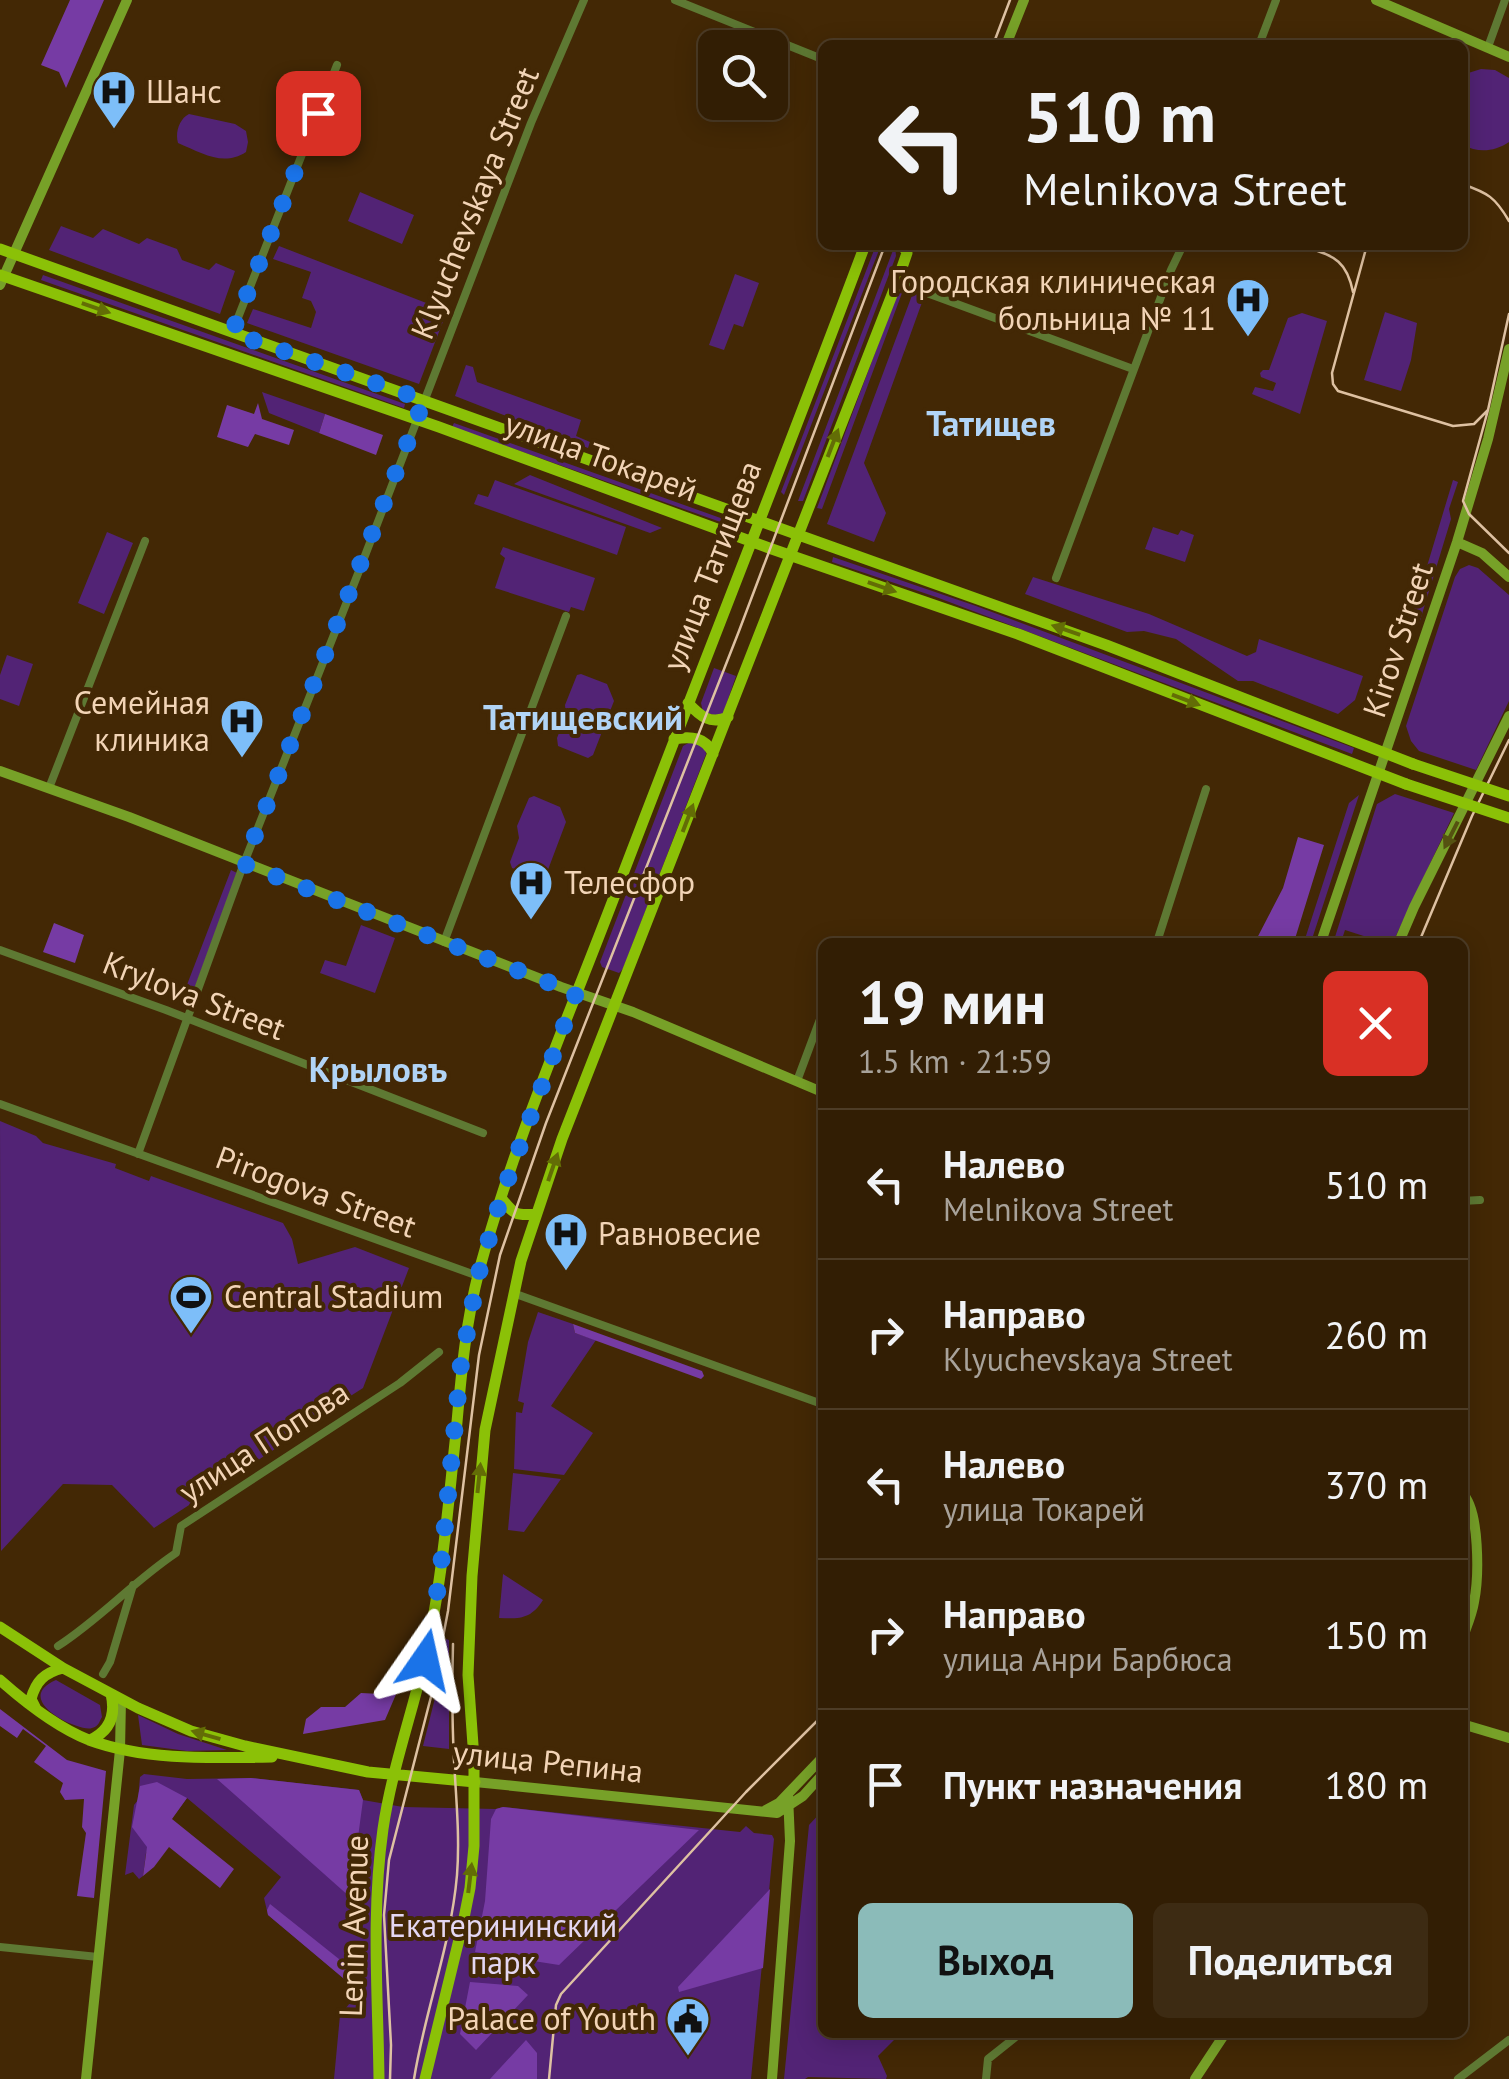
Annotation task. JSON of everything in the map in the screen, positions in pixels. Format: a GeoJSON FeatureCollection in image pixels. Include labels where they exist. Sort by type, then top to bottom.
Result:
{"type":"FeatureCollection","features":[{"type":"Feature","properties":{"kind":"main road"},"geometry":{"type":"LineString","coordinates":[[1,279],[127,0]]}},
{"type":"Feature","properties":{"kind":"main road"},"geometry":{"type":"LineString","coordinates":[[1008,40],[1024,0]]}},
{"type":"Feature","properties":{"kind":"main road"},"geometry":{"type":"LineString","coordinates":[[1376,0],[1509,57]]}},
{"type":"Feature","properties":{"kind":"main road"},"geometry":{"type":"LineString","coordinates":[[0,249],[1106,644],[1385,754],[1509,796]]}},
{"type":"Feature","properties":{"kind":"main road","name":"улица Татищева"},"geometry":{"type":"LineString","coordinates":[[394,1775],[420,1684],[433,1620],[461,1364],[478,1276],[501,1198],[576,993],[863,250]]}},
{"type":"Feature","properties":{"kind":"main road"},"geometry":{"type":"LineString","coordinates":[[425,2079],[470,1888],[474,1782],[468,1683],[477,1500],[490,1400],[513,1293],[562,1139],[905,250]]}},
{"type":"Feature","properties":{"kind":"main road","name":"улица Токарей"},"geometry":{"type":"LineString","coordinates":[[1,279],[416,419],[1018,634],[1377,774],[1509,818]]}},
{"type":"Feature","properties":{"kind":"main road","name":"Kirov Street"},"geometry":{"type":"LineString","coordinates":[[1321,938],[1457,542],[1488,439],[1509,349]]}},
{"type":"Feature","properties":{"kind":"main road"},"geometry":{"type":"LineString","coordinates":[[1457,542],[1482,553],[1509,577]]}},
{"type":"Feature","properties":{"kind":"main road"},"geometry":{"type":"LineString","coordinates":[[688,703],[707,719],[719,721],[728,717]]}},
{"type":"Feature","properties":{"kind":"main road"},"geometry":{"type":"LineString","coordinates":[[1401,938],[1509,716]]}},
{"type":"Feature","properties":{"kind":"main road"},"geometry":{"type":"LineString","coordinates":[[674,740],[696,738],[709,745],[713,754]]}},
{"type":"Feature","properties":{"kind":"main road"},"geometry":{"type":"LineString","coordinates":[[0,772],[129,817],[633,1012],[818,1090]]}},
{"type":"Feature","properties":{"kind":"main road"},"geometry":{"type":"LineString","coordinates":[[501,1198],[513,1213],[536,1214]]}},
{"type":"Feature","properties":{"kind":"main road"},"geometry":{"type":"LineString","coordinates":[[1468,1501],[1473,1510],[1477,1576],[1468,1622]]}},
{"type":"Feature","properties":{"kind":"main road","name":"улица Репина"},"geometry":{"type":"LineString","coordinates":[[0,1626],[116,1697],[191,1731],[245,1746],[394,1775],[761,1811],[777,1812],[788,1801]]}},
{"type":"Feature","properties":{"kind":"main road"},"geometry":{"type":"LineString","coordinates":[[36,1709],[32,1699],[35,1687],[50,1672],[63,1668]]}},
{"type":"Feature","properties":{"kind":"main road","name":"улица Репина"},"geometry":{"type":"LineString","coordinates":[[0,1680],[64,1727],[120,1750],[198,1758],[302,1757]]}},
{"type":"Feature","properties":{"kind":"main road"},"geometry":{"type":"LineString","coordinates":[[90,1740],[100,1735],[112,1718],[116,1697]]}},
{"type":"Feature","properties":{"kind":"main road"},"geometry":{"type":"LineString","coordinates":[[86,2079],[120,1750],[116,1697]]}},
{"type":"Feature","properties":{"kind":"main road"},"geometry":{"type":"LineString","coordinates":[[1468,1726],[1509,1738]]}},
{"type":"Feature","properties":{"kind":"main road"},"geometry":{"type":"LineString","coordinates":[[790,1834],[788,1801],[818,1763]]}},
{"type":"Feature","properties":{"kind":"main road","name":"Lenin Avenue"},"geometry":{"type":"LineString","coordinates":[[379,2079],[376,1908],[383,1829],[394,1775]]}},
{"type":"Feature","properties":{"kind":"main road"},"geometry":{"type":"LineString","coordinates":[[772,2079],[790,1834],[794,1812],[818,1779]]}},
{"type":"Feature","properties":{"kind":"main road"},"geometry":{"type":"LineString","coordinates":[[788,1801],[803,1796]]}},
{"type":"Feature","properties":{"kind":"main road"},"geometry":{"type":"LineString","coordinates":[[761,1811],[782,1820],[790,1834]]}},
{"type":"Feature","properties":{"kind":"main road"},"geometry":{"type":"LineString","coordinates":[[1195,2079],[1222,2038]]}},
{"type":"Feature","properties":{"kind":"street","name":"Klyuchevskaya Street"},"geometry":{"type":"LineString","coordinates":[[138,1154],[244,864],[531,124],[584,0]]}},
{"type":"Feature","properties":{"kind":"street"},"geometry":{"type":"LineString","coordinates":[[675,0],[818,58]]}},
{"type":"Feature","properties":{"kind":"street"},"geometry":{"type":"LineString","coordinates":[[1260,40],[1276,0]]}},
{"type":"Feature","properties":{"kind":"street"},"geometry":{"type":"LineString","coordinates":[[1488,47],[1504,0]]}},
{"type":"Feature","properties":{"kind":"street"},"geometry":{"type":"LineString","coordinates":[[232,333],[337,65]]}},
{"type":"Feature","properties":{"kind":"street"},"geometry":{"type":"LineString","coordinates":[[1056,578],[1181,250]]}},
{"type":"Feature","properties":{"kind":"street"},"geometry":{"type":"LineString","coordinates":[[896,282],[1134,369]]}},
{"type":"Feature","properties":{"kind":"street"},"geometry":{"type":"LineString","coordinates":[[49,788],[145,542]]}},
{"type":"Feature","properties":{"kind":"street"},"geometry":{"type":"LineString","coordinates":[[444,942],[566,616]]}},
{"type":"Feature","properties":{"kind":"street"},"geometry":{"type":"LineString","coordinates":[[1157,938],[1206,789]]}},
{"type":"Feature","properties":{"kind":"street","name":"Krylova Street"},"geometry":{"type":"LineString","coordinates":[[0,950],[482,1133]]}},
{"type":"Feature","properties":{"kind":"street"},"geometry":{"type":"LineString","coordinates":[[797,1081],[818,1025]]}},
{"type":"Feature","properties":{"kind":"street","name":"Pirogova Street"},"geometry":{"type":"LineString","coordinates":[[0,1104],[478,1276]]}},
{"type":"Feature","properties":{"kind":"street"},"geometry":{"type":"LineString","coordinates":[[1468,1200],[1480,1200]]}},
{"type":"Feature","properties":{"kind":"street"},"geometry":{"type":"LineString","coordinates":[[513,1293],[818,1403]]}},
{"type":"Feature","properties":{"kind":"street","name":"улица Попова"},"geometry":{"type":"LineString","coordinates":[[58,1646],[176,1552],[181,1526],[400,1383],[439,1352]]}},
{"type":"Feature","properties":{"kind":"street"},"geometry":{"type":"LineString","coordinates":[[102,1674],[110,1662],[133,1584]]}},
{"type":"Feature","properties":{"kind":"street"},"geometry":{"type":"LineString","coordinates":[[0,1948],[98,1957]]}},
{"type":"Feature","properties":{"kind":"street"},"geometry":{"type":"LineString","coordinates":[[986,2079],[988,2059],[1014,2038]]}},
{"type":"Feature","properties":{"kind":"street"},"geometry":{"type":"LineString","coordinates":[[1458,2079],[1509,2040]]}},
{"type":"Feature","properties":{"kind":"green space"},"geometry":{"type":"Polygon","coordinates":[[[70,0],[104,0],[66,88],[59,72],[41,65],[70,0]]]}},
{"type":"Feature","properties":{"kind":"green space"},"geometry":{"type":"Polygon","coordinates":[[[1495,70],[1509,78],[1509,142],[1498,148],[1468,147],[1468,73],[1495,70]]]}},
{"type":"Feature","properties":{"kind":"green space"},"geometry":{"type":"Polygon","coordinates":[[[189,114],[235,124],[246,131],[246,152],[221,158],[178,143],[179,127],[189,114]]]}},
{"type":"Feature","properties":{"kind":"green space"},"geometry":{"type":"Polygon","coordinates":[[[360,192],[414,215],[402,244],[348,221],[360,192]]]}},
{"type":"Feature","properties":{"kind":"green space"},"geometry":{"type":"Polygon","coordinates":[[[61,226],[93,238],[103,229],[139,244],[147,238],[177,249],[182,260],[209,270],[216,263],[235,271],[220,314],[49,250],[61,226]]]}},
{"type":"Feature","properties":{"kind":"green space"},"geometry":{"type":"Polygon","coordinates":[[[279,246],[447,311],[419,384],[247,323],[253,309],[311,328],[316,312],[311,301],[302,298],[311,272],[273,259],[279,246]]]}},
{"type":"Feature","properties":{"kind":"green space"},"geometry":{"type":"Polygon","coordinates":[[[874,250],[879,250],[784,495],[781,492],[874,250]]]}},
{"type":"Feature","properties":{"kind":"green space"},"geometry":{"type":"Polygon","coordinates":[[[893,250],[895,250],[803,501],[798,501],[893,250]]]}},
{"type":"Feature","properties":{"kind":"green space"},"geometry":{"type":"Polygon","coordinates":[[[735,274],[759,283],[743,327],[734,324],[724,350],[709,345],[735,274]]]}},
{"type":"Feature","properties":{"kind":"green space"},"geometry":{"type":"Polygon","coordinates":[[[43,275],[405,404],[404,408],[41,280],[43,275]]]}},
{"type":"Feature","properties":{"kind":"green space"},"geometry":{"type":"Polygon","coordinates":[[[914,290],[925,294],[864,463],[886,513],[874,542],[827,524],[914,290]]]}},
{"type":"Feature","properties":{"kind":"green space"},"geometry":{"type":"Polygon","coordinates":[[[902,293],[822,509],[817,508],[897,294],[902,293]]]}},
{"type":"Feature","properties":{"kind":"green space"},"geometry":{"type":"Polygon","coordinates":[[[1385,312],[1417,323],[1401,391],[1364,380],[1385,312]]]}},
{"type":"Feature","properties":{"kind":"green space"},"geometry":{"type":"Polygon","coordinates":[[[1302,313],[1327,321],[1300,414],[1252,394],[1255,387],[1273,391],[1276,383],[1260,373],[1269,370],[1288,318],[1302,313]]]}},
{"type":"Feature","properties":{"kind":"green space"},"geometry":{"type":"Polygon","coordinates":[[[466,365],[473,367],[477,382],[581,420],[576,436],[590,442],[588,448],[455,396],[466,365]]]}},
{"type":"Feature","properties":{"kind":"green space"},"geometry":{"type":"Polygon","coordinates":[[[262,392],[325,414],[319,433],[269,413],[262,392]]]}},
{"type":"Feature","properties":{"kind":"green space"},"geometry":{"type":"Polygon","coordinates":[[[258,403],[262,419],[294,430],[289,445],[255,434],[248,447],[217,437],[227,405],[254,414],[258,403]]]}},
{"type":"Feature","properties":{"kind":"green space"},"geometry":{"type":"Polygon","coordinates":[[[325,414],[383,435],[376,455],[319,433],[325,414]]]}},
{"type":"Feature","properties":{"kind":"green space"},"geometry":{"type":"Polygon","coordinates":[[[454,423],[729,521],[729,525],[452,427],[454,423]]]}},
{"type":"Feature","properties":{"kind":"green space"},"geometry":{"type":"Polygon","coordinates":[[[530,475],[662,528],[650,533],[514,484],[530,475]]]}},
{"type":"Feature","properties":{"kind":"green space"},"geometry":{"type":"Polygon","coordinates":[[[495,480],[626,527],[617,555],[474,504],[478,494],[488,497],[495,480]]]}},
{"type":"Feature","properties":{"kind":"green space"},"geometry":{"type":"Polygon","coordinates":[[[1453,480],[1458,482],[1449,509],[1451,519],[1419,624],[1405,622],[1412,616],[1453,480]]]}},
{"type":"Feature","properties":{"kind":"green space"},"geometry":{"type":"Polygon","coordinates":[[[1153,527],[1178,535],[1181,530],[1194,535],[1185,562],[1145,549],[1153,527]]]}},
{"type":"Feature","properties":{"kind":"green space"},"geometry":{"type":"Polygon","coordinates":[[[107,532],[133,543],[104,614],[78,603],[107,532]]]}},
{"type":"Feature","properties":{"kind":"green space"},"geometry":{"type":"Polygon","coordinates":[[[503,547],[595,578],[584,611],[571,607],[569,612],[495,588],[505,558],[500,554],[503,547]]]}},
{"type":"Feature","properties":{"kind":"green space"},"geometry":{"type":"Polygon","coordinates":[[[833,557],[976,606],[1354,748],[1352,754],[936,597],[832,562],[833,557]]]}},
{"type":"Feature","properties":{"kind":"green space"},"geometry":{"type":"Polygon","coordinates":[[[1469,565],[1509,595],[1509,701],[1476,770],[1419,751],[1406,726],[1455,577],[1469,565]]]}},
{"type":"Feature","properties":{"kind":"green space"},"geometry":{"type":"Polygon","coordinates":[[[1033,577],[1149,614],[1247,656],[1256,652],[1259,639],[1363,676],[1355,700],[1338,714],[1253,681],[1238,681],[1176,639],[1144,631],[1127,632],[1025,594],[1033,577]]]}},
{"type":"Feature","properties":{"kind":"green space"},"geometry":{"type":"Polygon","coordinates":[[[7,655],[33,664],[19,706],[0,699],[0,675],[7,655]]]}},
{"type":"Feature","properties":{"kind":"green space"},"geometry":{"type":"Polygon","coordinates":[[[714,668],[736,676],[723,714],[718,716],[703,712],[701,703],[714,668]]]}},
{"type":"Feature","properties":{"kind":"green space"},"geometry":{"type":"Polygon","coordinates":[[[577,675],[607,684],[614,701],[593,755],[588,758],[558,746],[557,738],[566,715],[565,705],[577,675]]]}},
{"type":"Feature","properties":{"kind":"green space"},"geometry":{"type":"Polygon","coordinates":[[[692,741],[705,748],[706,754],[623,969],[619,973],[602,967],[600,962],[683,746],[692,741]]]}},
{"type":"Feature","properties":{"kind":"green space"},"geometry":{"type":"Polygon","coordinates":[[[1395,794],[1454,813],[1395,938],[1370,938],[1345,930],[1342,938],[1335,937],[1377,804],[1395,794]]]}},
{"type":"Feature","properties":{"kind":"green space"},"geometry":{"type":"Polygon","coordinates":[[[1359,795],[1312,938],[1305,938],[1349,803],[1359,795]]]}},
{"type":"Feature","properties":{"kind":"green space"},"geometry":{"type":"Polygon","coordinates":[[[534,796],[560,807],[566,822],[546,875],[541,878],[512,868],[510,862],[519,838],[517,826],[529,798],[534,796]]]}},
{"type":"Feature","properties":{"kind":"green space"},"geometry":{"type":"Polygon","coordinates":[[[1298,837],[1324,845],[1295,938],[1257,938],[1283,888],[1298,837]]]}},
{"type":"Feature","properties":{"kind":"green space"},"geometry":{"type":"Polygon","coordinates":[[[231,870],[237,873],[188,1006],[180,1003],[231,870]]]}},
{"type":"Feature","properties":{"kind":"green space"},"geometry":{"type":"Polygon","coordinates":[[[54,923],[84,935],[75,963],[43,952],[54,923]]]}},
{"type":"Feature","properties":{"kind":"green space"},"geometry":{"type":"Polygon","coordinates":[[[361,925],[395,938],[375,993],[320,973],[325,960],[346,966],[361,925]]]}},
{"type":"Feature","properties":{"kind":"green space","name":"Central Stadium"},"geometry":{"type":"Polygon","coordinates":[[[0,1121],[36,1136],[43,1143],[116,1164],[115,1168],[149,1181],[151,1176],[283,1223],[298,1264],[355,1247],[409,1268],[363,1388],[154,1528],[112,1485],[63,1484],[1,1551],[0,1121]]]}},
{"type":"Feature","properties":{"kind":"green space"},"geometry":{"type":"Polygon","coordinates":[[[538,1312],[573,1324],[575,1333],[596,1340],[551,1406],[593,1433],[564,1475],[514,1469],[516,1412],[522,1413],[524,1403],[518,1401],[528,1342],[538,1312]]]}},
{"type":"Feature","properties":{"kind":"green space"},"geometry":{"type":"Polygon","coordinates":[[[573,1324],[702,1371],[704,1376],[701,1379],[575,1333],[573,1324]]]}},
{"type":"Feature","properties":{"kind":"green space"},"geometry":{"type":"Polygon","coordinates":[[[513,1473],[561,1479],[524,1532],[508,1530],[513,1473]]]}},
{"type":"Feature","properties":{"kind":"green space"},"geometry":{"type":"Polygon","coordinates":[[[503,1574],[543,1600],[534,1611],[519,1618],[499,1618],[503,1574]]]}},
{"type":"Feature","properties":{"kind":"green space"},"geometry":{"type":"Polygon","coordinates":[[[446,1639],[449,1640],[449,1749],[423,1746],[446,1639]]]}},
{"type":"Feature","properties":{"kind":"green space"},"geometry":{"type":"Polygon","coordinates":[[[56,1680],[100,1705],[102,1717],[97,1725],[75,1725],[44,1705],[44,1688],[56,1680]]]}},
{"type":"Feature","properties":{"kind":"green space"},"geometry":{"type":"Polygon","coordinates":[[[400,1685],[385,1720],[303,1734],[306,1719],[321,1707],[345,1707],[361,1693],[381,1694],[400,1685]]]}},
{"type":"Feature","properties":{"kind":"green space"},"geometry":{"type":"Polygon","coordinates":[[[0,1709],[67,1760],[106,1771],[94,1898],[77,1896],[86,1833],[82,1827],[84,1799],[65,1800],[60,1792],[63,1783],[34,1762],[46,1746],[23,1729],[17,1738],[0,1726],[0,1709]]]}},
{"type":"Feature","properties":{"kind":"green space"},"geometry":{"type":"Polygon","coordinates":[[[138,1715],[178,1734],[227,1750],[187,1751],[142,1745],[138,1715]]]}},
{"type":"Feature","properties":{"kind":"green space","name":"Екатерининский парк"},"geometry":{"type":"Polygon","coordinates":[[[144,1774],[187,1779],[251,1778],[359,1790],[363,1800],[403,1807],[503,1807],[740,1832],[746,1826],[754,1833],[772,1835],[751,2079],[334,2079],[340,2015],[350,2003],[345,1991],[349,1983],[268,1915],[264,1898],[281,1877],[187,1798],[146,1853],[143,1876],[139,1879],[133,1872],[125,1875],[134,1805],[144,1774]]]}},
{"type":"Feature","properties":{"kind":"green space"},"geometry":{"type":"Polygon","coordinates":[[[251,1778],[359,1790],[363,1800],[350,1897],[217,1779],[251,1778]]]}},
{"type":"Feature","properties":{"kind":"green space"},"geometry":{"type":"Polygon","coordinates":[[[157,1782],[187,1798],[172,1819],[234,1869],[220,1888],[169,1847],[143,1876],[147,1847],[132,1827],[140,1786],[157,1782]]]}},
{"type":"Feature","properties":{"kind":"green space"},"geometry":{"type":"Polygon","coordinates":[[[496,1809],[699,1830],[559,1965],[475,1952],[485,1901],[491,1819],[496,1809]]]}},
{"type":"Feature","properties":{"kind":"green space"},"geometry":{"type":"Polygon","coordinates":[[[818,1815],[818,2038],[896,2038],[878,2056],[886,2079],[784,2079],[809,1825],[818,1815]]]}},
{"type":"Feature","properties":{"kind":"green space"},"geometry":{"type":"Polygon","coordinates":[[[770,1889],[763,1968],[679,1992],[678,1987],[770,1889]]]}},
{"type":"Feature","properties":{"kind":"green space"},"geometry":{"type":"Polygon","coordinates":[[[270,1904],[349,1967],[349,1983],[268,1915],[270,1904]]]}},
{"type":"Feature","properties":{"kind":"green space"},"geometry":{"type":"Polygon","coordinates":[[[470,1982],[518,1986],[528,1995],[476,2050],[460,2034],[470,1982]]]}},
{"type":"Feature","properties":{"kind":"green space"},"geometry":{"type":"Polygon","coordinates":[[[526,2040],[537,2053],[537,2079],[490,2079],[526,2040]]]}},
{"type":"Feature","properties":{"kind":"tram line"},"geometry":{"type":"LineString","coordinates":[[995,40],[1010,0]]}},
{"type":"Feature","properties":{"kind":"tram line"},"geometry":{"type":"LineString","coordinates":[[1468,186],[1490,197],[1509,221]]}},
{"type":"Feature","properties":{"kind":"tram line"},"geometry":{"type":"LineString","coordinates":[[390,2079],[384,1915],[389,1860],[433,1689],[448,1611],[479,1355],[500,1255],[546,1123],[883,250]]}},
{"type":"Feature","properties":{"kind":"tram line"},"geometry":{"type":"LineString","coordinates":[[1315,250],[1341,265],[1353,292]]}},
{"type":"Feature","properties":{"kind":"tram line"},"geometry":{"type":"LineString","coordinates":[[1366,250],[1332,373],[1338,391],[1453,426],[1474,424],[1488,410]]}},
{"type":"Feature","properties":{"kind":"tram line"},"geometry":{"type":"LineString","coordinates":[[1509,314],[1463,501],[1469,514],[1509,553]]}},
{"type":"Feature","properties":{"kind":"tram line"},"geometry":{"type":"LineString","coordinates":[[1421,938],[1509,740]]}},
{"type":"Feature","properties":{"kind":"tram line"},"geometry":{"type":"LineString","coordinates":[[414,2079],[457,1875],[453,1644]]}},
{"type":"Feature","properties":{"kind":"tram line"},"geometry":{"type":"LineString","coordinates":[[549,2079],[556,2005],[561,1994],[746,1792],[818,1720]]}},
{"type":"Feature","properties":{"kind":"place","name":"Шанс"},"geometry":{"type":"Point","coordinates":[114,130]}},
{"type":"Feature","properties":{"kind":"place","name":"Городская клиническая больница № 11"},"geometry":{"type":"Point","coordinates":[1248,338]}},
{"type":"Feature","properties":{"kind":"place","name":"Семейная клиника"},"geometry":{"type":"Point","coordinates":[242,759]}},
{"type":"Feature","properties":{"kind":"place","name":"Телесфор"},"geometry":{"type":"Point","coordinates":[531,921]}},
{"type":"Feature","properties":{"kind":"place","name":"Равновесие"},"geometry":{"type":"Point","coordinates":[566,1272]}},
{"type":"Feature","properties":{"kind":"place","name":"Central Stadium"},"geometry":{"type":"Point","coordinates":[191,1335]}},
{"type":"Feature","properties":{"kind":"place","name":"Palace of Youth"},"geometry":{"type":"Point","coordinates":[688,2057]}},
{"type":"Feature","properties":{"kind":"district","name":"Татищев"},"geometry":{"type":"Point","coordinates":[991,424]}},
{"type":"Feature","properties":{"kind":"district","name":"Татищевский"},"geometry":{"type":"Point","coordinates":[583,718]}},
{"type":"Feature","properties":{"kind":"district","name":"Крыловъ"},"geometry":{"type":"Point","coordinates":[378,1070]}},
{"type":"Feature","properties":{"kind":"route"},"geometry":{"type":"LineString","coordinates":[[318,113],[232,333],[424,400],[244,864],[576,993],[501,1198],[478,1276],[461,1364],[440,1576],[425,1660]]}}]}
